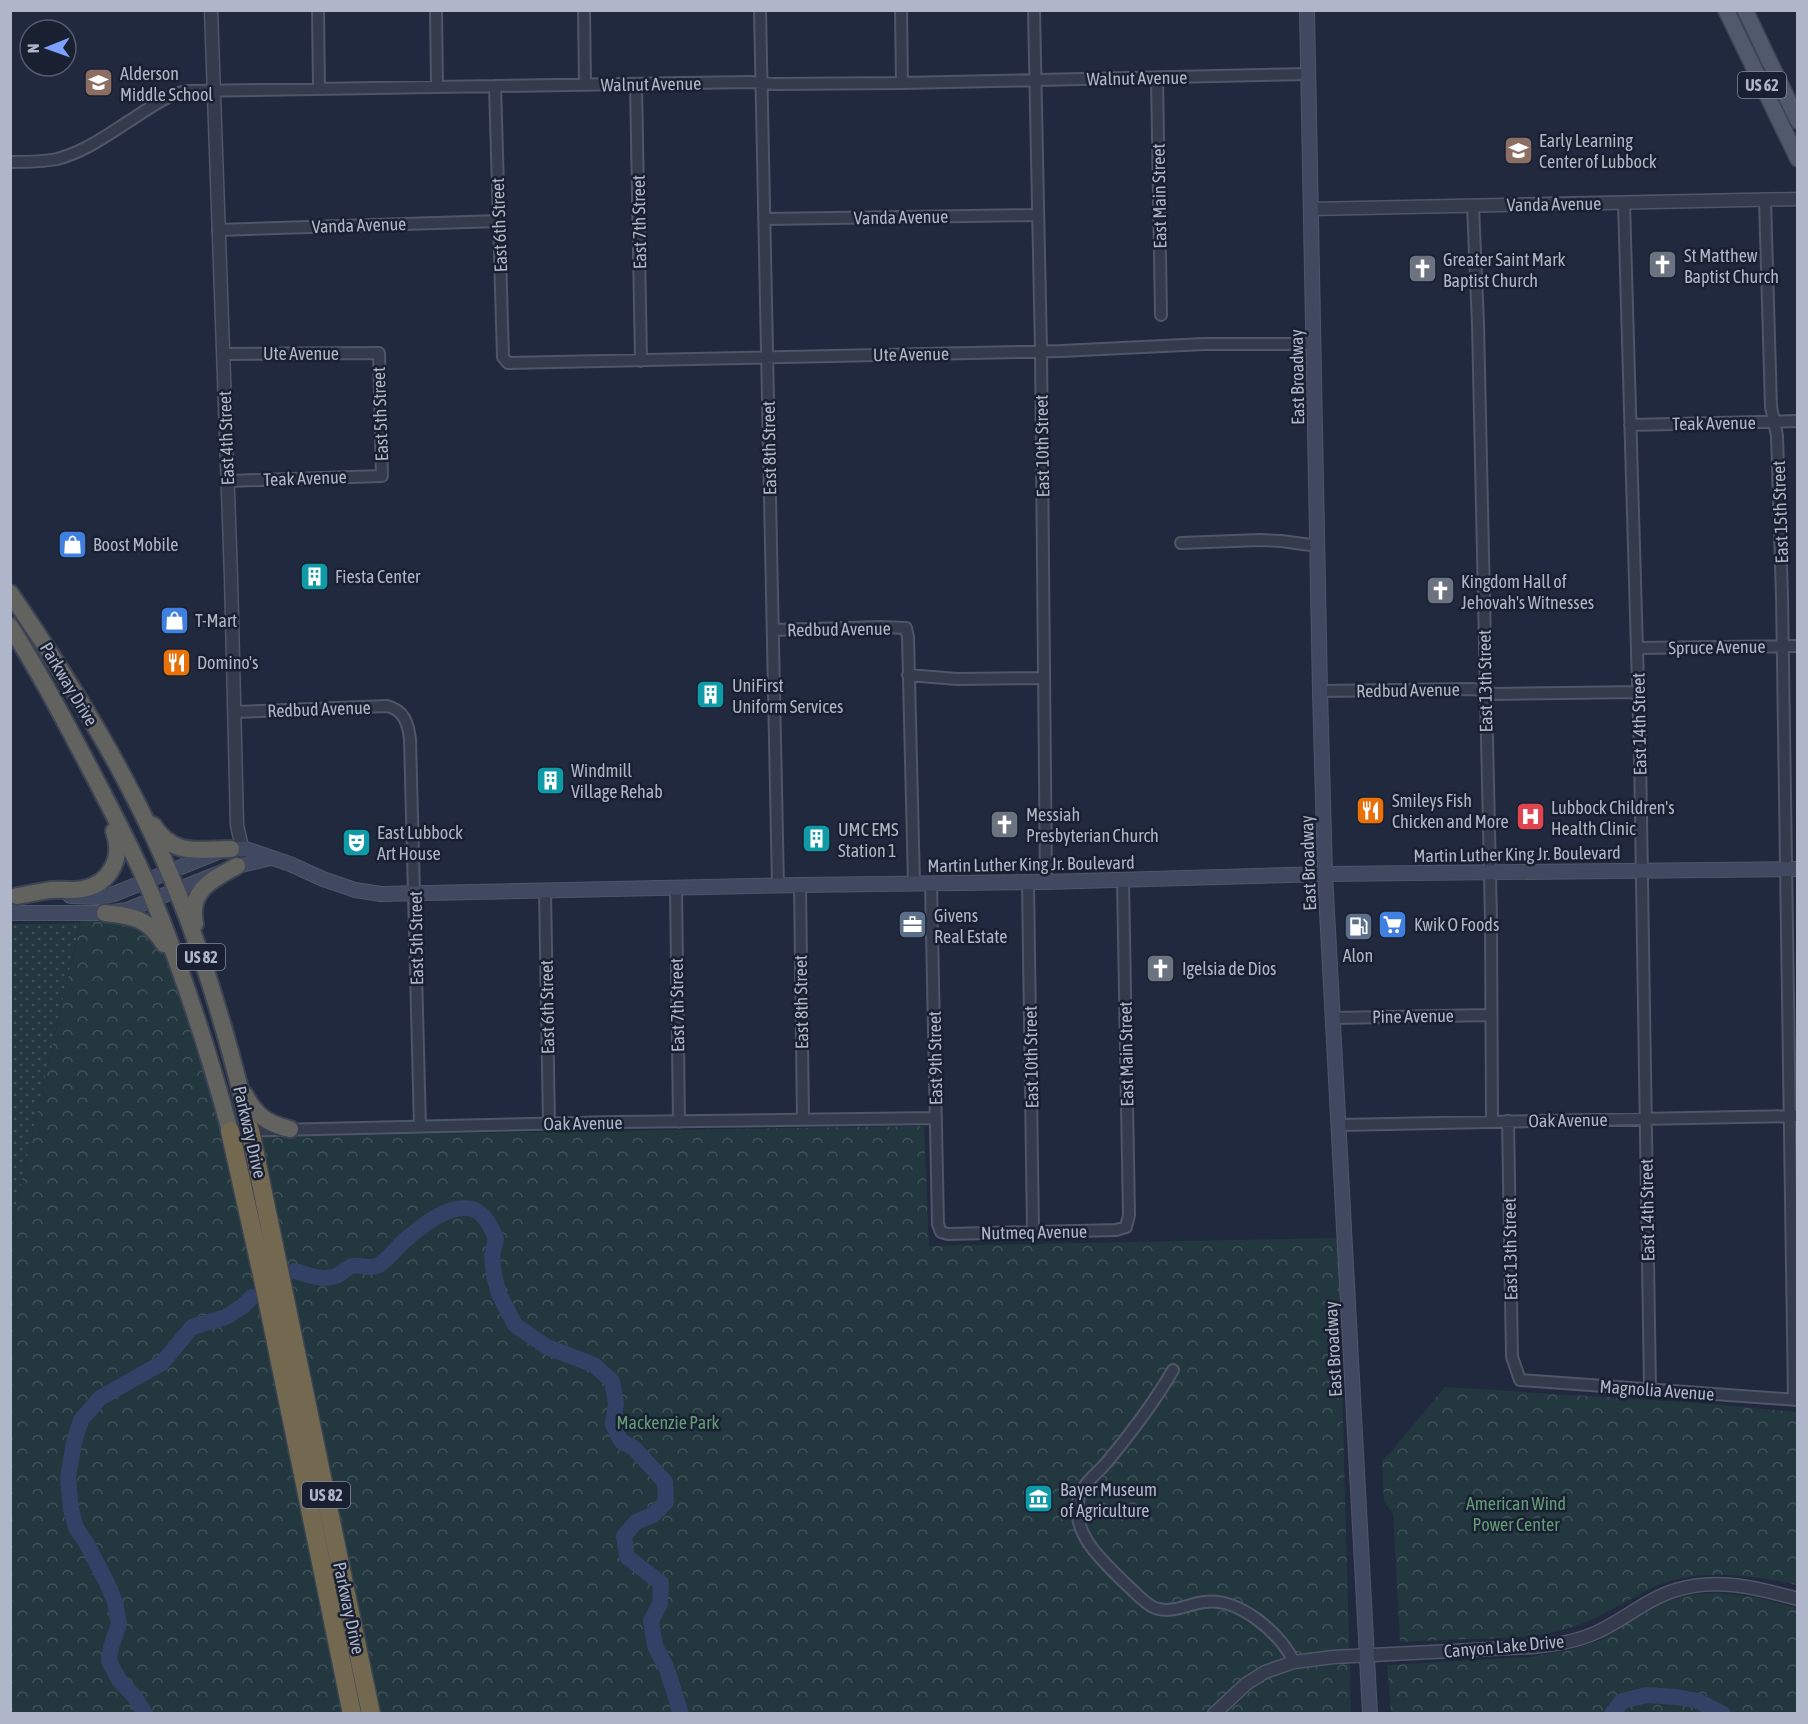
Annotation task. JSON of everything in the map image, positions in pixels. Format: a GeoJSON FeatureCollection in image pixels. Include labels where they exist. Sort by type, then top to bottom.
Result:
{"type":"FeatureCollection","features":[{"type":"Feature","properties":{"kind":"highway","name":"Parkway Drive"},"geometry":{"type":"LineString","coordinates":[[10,593],[78,696],[131,792],[177,890],[216,1000],[250,1130],[371,1713]]}},
{"type":"Feature","properties":{"kind":"highway","name":"Parkway Drive"},"geometry":{"type":"LineString","coordinates":[[10,626],[59,707],[145,881],[204,1042],[230,1131],[352,1713]]}},
{"type":"Feature","properties":{"kind":"highway"},"geometry":{"type":"LineString","coordinates":[[131,792],[159,835],[170,844],[190,850],[236,849]]}},
{"type":"Feature","properties":{"kind":"highway"},"geometry":{"type":"LineString","coordinates":[[14,896],[52,890],[81,889],[100,882],[108,876],[114,867],[118,847],[102,793]]}},
{"type":"Feature","properties":{"kind":"highway"},"geometry":{"type":"LineString","coordinates":[[216,1000],[193,914],[195,901],[202,888],[241,865]]}},
{"type":"Feature","properties":{"kind":"highway"},"geometry":{"type":"LineString","coordinates":[[105,913],[140,920],[156,931],[185,985]]}},
{"type":"Feature","properties":{"kind":"highway"},"geometry":{"type":"LineString","coordinates":[[238,1080],[253,1108],[263,1118],[276,1126],[290,1129]]}},
{"type":"Feature","properties":{"kind":"main road","name":"East Broadway"},"geometry":{"type":"LineString","coordinates":[[1307,10],[1325,874],[1370,1713]]}},
{"type":"Feature","properties":{"kind":"main road","name":"US 62"},"geometry":{"type":"LineString","coordinates":[[1726,10],[1797,159]]}},
{"type":"Feature","properties":{"kind":"main road","name":"US 62"},"geometry":{"type":"LineString","coordinates":[[1744,10],[1797,121]]}},
{"type":"Feature","properties":{"kind":"main road","name":"Martin Luther King Jr. Boulevard"},"geometry":{"type":"LineString","coordinates":[[236,849],[246,849],[290,864],[355,890],[381,894],[1046,882],[1325,874],[1792,869]]}},
{"type":"Feature","properties":{"kind":"main road"},"geometry":{"type":"LineString","coordinates":[[14,896],[100,897],[114,894],[218,852],[236,849]]}},
{"type":"Feature","properties":{"kind":"main road"},"geometry":{"type":"LineString","coordinates":[[10,914],[105,913],[127,910],[241,865],[271,858]]}},
{"type":"Feature","properties":{"kind":"street","name":"East 4th Street"},"geometry":{"type":"LineString","coordinates":[[211,10],[234,712],[236,849],[241,865]]}},
{"type":"Feature","properties":{"kind":"street"},"geometry":{"type":"LineString","coordinates":[[318,10],[319,89]]}},
{"type":"Feature","properties":{"kind":"street"},"geometry":{"type":"LineString","coordinates":[[436,10],[437,87]]}},
{"type":"Feature","properties":{"kind":"street"},"geometry":{"type":"LineString","coordinates":[[584,10],[585,84]]}},
{"type":"Feature","properties":{"kind":"street","name":"East 8th Street"},"geometry":{"type":"LineString","coordinates":[[760,10],[778,886]]}},
{"type":"Feature","properties":{"kind":"street"},"geometry":{"type":"LineString","coordinates":[[901,10],[902,83]]}},
{"type":"Feature","properties":{"kind":"street","name":"East 10th Street"},"geometry":{"type":"LineString","coordinates":[[1034,10],[1041,351],[1046,882]]}},
{"type":"Feature","properties":{"kind":"street","name":"Walnut Avenue"},"geometry":{"type":"LineString","coordinates":[[10,162],[47,161],[63,157],[92,144],[174,94],[188,91],[585,84],[902,83],[1309,74]]}},
{"type":"Feature","properties":{"kind":"street","name":"East Main Street"},"geometry":{"type":"LineString","coordinates":[[1157,78],[1161,315]]}},
{"type":"Feature","properties":{"kind":"street","name":"East 7th Street"},"geometry":{"type":"LineString","coordinates":[[636,84],[641,361]]}},
{"type":"Feature","properties":{"kind":"street","name":"East 6th Street"},"geometry":{"type":"LineString","coordinates":[[495,86],[503,357],[508,363]]}},
{"type":"Feature","properties":{"kind":"street","name":"Vanda Avenue"},"geometry":{"type":"LineString","coordinates":[[1311,209],[1797,199]]}},
{"type":"Feature","properties":{"kind":"street","name":"East 15th Street"},"geometry":{"type":"LineString","coordinates":[[1765,200],[1771,407],[1777,436],[1792,869],[1796,1400]]}},
{"type":"Feature","properties":{"kind":"street","name":"East 14th Street"},"geometry":{"type":"LineString","coordinates":[[1624,203],[1642,871],[1650,1389]]}},
{"type":"Feature","properties":{"kind":"street","name":"East 13th Street"},"geometry":{"type":"LineString","coordinates":[[1473,206],[1478,324],[1492,1121]]}},
{"type":"Feature","properties":{"kind":"street","name":"Vanda Avenue"},"geometry":{"type":"LineString","coordinates":[[764,219],[1038,215]]}},
{"type":"Feature","properties":{"kind":"street","name":"Vanda Avenue"},"geometry":{"type":"LineString","coordinates":[[218,230],[499,221]]}},
{"type":"Feature","properties":{"kind":"street","name":"Ute Avenue"},"geometry":{"type":"LineString","coordinates":[[508,363],[1041,351],[1215,344],[1314,344]]}},
{"type":"Feature","properties":{"kind":"street","name":"Ute Avenue"},"geometry":{"type":"LineString","coordinates":[[223,354],[379,353]]}},
{"type":"Feature","properties":{"kind":"street","name":"East 5th Street"},"geometry":{"type":"LineString","coordinates":[[379,353],[382,476]]}},
{"type":"Feature","properties":{"kind":"street","name":"Teak Avenue"},"geometry":{"type":"LineString","coordinates":[[1630,425],[1797,421]]}},
{"type":"Feature","properties":{"kind":"street","name":"Teak Avenue"},"geometry":{"type":"LineString","coordinates":[[227,481],[382,476]]}},
{"type":"Feature","properties":{"kind":"street"},"geometry":{"type":"LineString","coordinates":[[1181,543],[1260,540],[1318,546]]}},
{"type":"Feature","properties":{"kind":"street","name":"Redbud Avenue"},"geometry":{"type":"LineString","coordinates":[[773,630],[906,628],[908,675]]}},
{"type":"Feature","properties":{"kind":"street","name":"Spruce Avenue"},"geometry":{"type":"LineString","coordinates":[[1637,648],[1797,646]]}},
{"type":"Feature","properties":{"kind":"street"},"geometry":{"type":"LineString","coordinates":[[914,884],[908,675],[957,679],[1044,678]]}},
{"type":"Feature","properties":{"kind":"street","name":"Redbud Avenue"},"geometry":{"type":"LineString","coordinates":[[1320,691],[1473,689],[1495,694],[1638,692]]}},
{"type":"Feature","properties":{"kind":"street","name":"Redbud Avenue"},"geometry":{"type":"LineString","coordinates":[[234,712],[387,706],[402,714]]}},
{"type":"Feature","properties":{"kind":"street","name":"East 5th Street"},"geometry":{"type":"LineString","coordinates":[[402,714],[408,724],[410,739],[420,1126]]}},
{"type":"Feature","properties":{"kind":"street","name":"East Main Street"},"geometry":{"type":"LineString","coordinates":[[1123,880],[1129,1215],[1126,1227]]}},
{"type":"Feature","properties":{"kind":"street","name":"East 10th Street"},"geometry":{"type":"LineString","coordinates":[[1028,882],[1033,1232]]}},
{"type":"Feature","properties":{"kind":"street","name":"East 9th Street"},"geometry":{"type":"LineString","coordinates":[[931,884],[938,1224],[941,1232]]}},
{"type":"Feature","properties":{"kind":"street","name":"East 8th Street"},"geometry":{"type":"LineString","coordinates":[[800,885],[803,1120]]}},
{"type":"Feature","properties":{"kind":"street","name":"East 7th Street"},"geometry":{"type":"LineString","coordinates":[[675,888],[679,1122]]}},
{"type":"Feature","properties":{"kind":"street","name":"East 6th Street"},"geometry":{"type":"LineString","coordinates":[[546,891],[549,1124]]}},
{"type":"Feature","properties":{"kind":"street","name":"Pine Avenue"},"geometry":{"type":"LineString","coordinates":[[1334,1018],[1491,1015]]}},
{"type":"Feature","properties":{"kind":"street","name":"Oak Avenue"},"geometry":{"type":"LineString","coordinates":[[1339,1125],[1793,1116]]}},
{"type":"Feature","properties":{"kind":"street","name":"Oak Avenue"},"geometry":{"type":"LineString","coordinates":[[230,1131],[936,1118]]}},
{"type":"Feature","properties":{"kind":"street","name":"East 13th Street"},"geometry":{"type":"LineString","coordinates":[[1508,1121],[1512,1357],[1518,1376]]}},
{"type":"Feature","properties":{"kind":"street","name":"Nutmeq Avenue"},"geometry":{"type":"LineString","coordinates":[[941,1232],[948,1234],[1116,1230],[1126,1227]]}},
{"type":"Feature","properties":{"kind":"street"},"geometry":{"type":"LineString","coordinates":[[1173,1370],[1154,1402],[1083,1490],[1078,1507],[1082,1530],[1104,1563],[1151,1607],[1166,1610],[1214,1602],[1234,1608],[1248,1614],[1272,1631],[1294,1662]]}},
{"type":"Feature","properties":{"kind":"street","name":"Magnolia Avenue"},"geometry":{"type":"LineString","coordinates":[[1518,1376],[1520,1380],[1796,1400]]}},
{"type":"Feature","properties":{"kind":"street","name":"Canyon Lake Drive"},"geometry":{"type":"LineString","coordinates":[[1214,1713],[1246,1684],[1265,1672],[1294,1662],[1556,1644],[1596,1633],[1659,1596],[1695,1586],[1734,1585],[1797,1599]]}},
{"type":"Feature","properties":{"kind":"green space","name":"Mackenzie Park"},"geometry":{"type":"Polygon","coordinates":[[[81,920],[115,920],[152,932],[169,966],[224,1137],[924,1126],[929,1246],[1338,1238],[1351,1713],[11,1714],[11,1228],[81,920]]]}},
{"type":"Feature","properties":{"kind":"green space"},"geometry":{"type":"Polygon","coordinates":[[[80,923],[11,1228],[11,924],[80,923]]]}},
{"type":"Feature","properties":{"kind":"green space","name":"American Wind Power Center"},"geometry":{"type":"Polygon","coordinates":[[[1445,1387],[1699,1403],[1797,1412],[1797,1585],[1740,1576],[1702,1575],[1664,1583],[1600,1616],[1576,1626],[1541,1635],[1400,1642],[1393,1514],[1384,1502],[1382,1461],[1445,1387]]]}},
{"type":"Feature","properties":{"kind":"green space"},"geometry":{"type":"Polygon","coordinates":[[[1719,1593],[1755,1597],[1797,1608],[1797,1713],[1391,1713],[1387,1665],[1531,1657],[1570,1650],[1603,1639],[1666,1601],[1694,1594],[1719,1593]]]}},
{"type":"Feature","properties":{"kind":"waterway"},"geometry":{"type":"LineString","coordinates":[[295,1271],[326,1278],[336,1276],[352,1266],[376,1266],[436,1217],[456,1209],[466,1208],[479,1212],[496,1239],[492,1256],[494,1275],[499,1294],[515,1325],[547,1347],[594,1365],[612,1381],[616,1403],[613,1425],[621,1441],[634,1448],[665,1482],[666,1502],[653,1515],[636,1522],[624,1536],[627,1557],[661,1583],[660,1604],[651,1621],[655,1646],[667,1669],[681,1714]]}},
{"type":"Feature","properties":{"kind":"waterway"},"geometry":{"type":"LineString","coordinates":[[145,1714],[134,1696],[119,1680],[109,1661],[119,1624],[115,1602],[87,1544],[76,1528],[71,1509],[68,1478],[74,1442],[81,1420],[100,1398],[162,1363],[192,1327],[226,1317],[252,1297]]}},
{"type":"Feature","properties":{"kind":"waterway"},"geometry":{"type":"LineString","coordinates":[[1612,1714],[1622,1701],[1647,1695],[1698,1701],[1723,1714]]}},
{"type":"Feature","properties":{"kind":"place","name":"Alderson Middle School"},"geometry":{"type":"Point","coordinates":[99,83]}},
{"type":"Feature","properties":{"kind":"place","name":"Early Learning Center of Lubbock"},"geometry":{"type":"Point","coordinates":[1518,150]}},
{"type":"Feature","properties":{"kind":"place","name":"St Matthew Baptist Church"},"geometry":{"type":"Point","coordinates":[1663,265]}},
{"type":"Feature","properties":{"kind":"place","name":"Greater Saint Mark Baptist Church"},"geometry":{"type":"Point","coordinates":[1422,269]}},
{"type":"Feature","properties":{"kind":"place","name":"Boost Mobile"},"geometry":{"type":"Point","coordinates":[72,544]}},
{"type":"Feature","properties":{"kind":"place","name":"Fiesta Center"},"geometry":{"type":"Point","coordinates":[314,576]}},
{"type":"Feature","properties":{"kind":"place","name":"Kingdom Hall of Jehovah's Witnesses"},"geometry":{"type":"Point","coordinates":[1440,591]}},
{"type":"Feature","properties":{"kind":"place","name":"T-Mart"},"geometry":{"type":"Point","coordinates":[174,620]}},
{"type":"Feature","properties":{"kind":"place","name":"Domino's"},"geometry":{"type":"Point","coordinates":[176,662]}},
{"type":"Feature","properties":{"kind":"place","name":"UniFirst Uniform Services"},"geometry":{"type":"Point","coordinates":[711,695]}},
{"type":"Feature","properties":{"kind":"place","name":"Windmill Village Rehab"},"geometry":{"type":"Point","coordinates":[550,780]}},
{"type":"Feature","properties":{"kind":"place","name":"Smileys Fish Chicken and More"},"geometry":{"type":"Point","coordinates":[1371,810]}},
{"type":"Feature","properties":{"kind":"place","name":"Lubbock Children's Health Clinic"},"geometry":{"type":"Point","coordinates":[1530,817]}},
{"type":"Feature","properties":{"kind":"place","name":"Messiah Presbyterian Church"},"geometry":{"type":"Point","coordinates":[1005,824]}},
{"type":"Feature","properties":{"kind":"place","name":"UMC EMS Station 1"},"geometry":{"type":"Point","coordinates":[817,839]}},
{"type":"Feature","properties":{"kind":"place","name":"East Lubbock Art House"},"geometry":{"type":"Point","coordinates":[356,842]}},
{"type":"Feature","properties":{"kind":"place","name":"Kwik O Foods"},"geometry":{"type":"Point","coordinates":[1393,924]}},
{"type":"Feature","properties":{"kind":"place","name":"Givens Real Estate"},"geometry":{"type":"Point","coordinates":[913,925]}},
{"type":"Feature","properties":{"kind":"place","name":"Alon"},"geometry":{"type":"Point","coordinates":[1358,926]}},
{"type":"Feature","properties":{"kind":"place","name":"Igelsia de Dios"},"geometry":{"type":"Point","coordinates":[1161,968]}},
{"type":"Feature","properties":{"kind":"place","name":"Bayer Museum of Agriculture"},"geometry":{"type":"Point","coordinates":[1039,1499]}}]}
